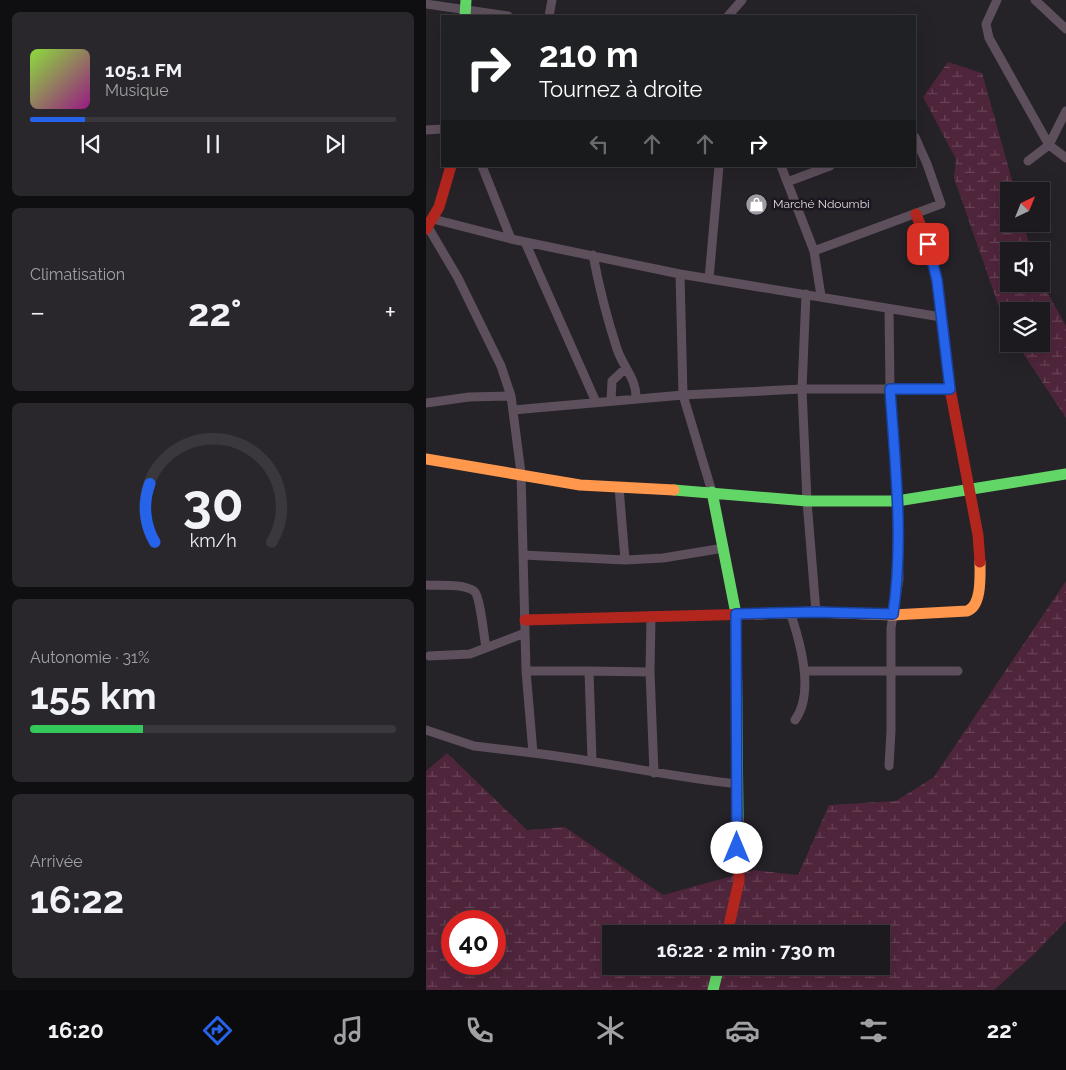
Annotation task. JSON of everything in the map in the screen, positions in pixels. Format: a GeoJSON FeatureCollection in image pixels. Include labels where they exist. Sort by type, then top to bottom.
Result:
{"type":"FeatureCollection","features":[{"type":"Feature","properties":{"kind":"street"},"geometry":{"type":"LineString","coordinates":[[549,15],[552,0]]}},
{"type":"Feature","properties":{"kind":"street"},"geometry":{"type":"LineString","coordinates":[[997,0],[986,24],[986,31],[1049,144],[1066,158]]}},
{"type":"Feature","properties":{"kind":"street"},"geometry":{"type":"LineString","coordinates":[[1035,0],[1066,28]]}},
{"type":"Feature","properties":{"kind":"street"},"geometry":{"type":"LineString","coordinates":[[426,4],[502,15]]}},
{"type":"Feature","properties":{"kind":"street"},"geometry":{"type":"LineString","coordinates":[[1028,161],[1049,144],[1066,111]]}},
{"type":"Feature","properties":{"kind":"street"},"geometry":{"type":"LineString","coordinates":[[426,130],[441,129]]}},
{"type":"Feature","properties":{"kind":"street"},"geometry":{"type":"LineString","coordinates":[[814,251],[940,204],[927,164],[916,139]]}},
{"type":"Feature","properties":{"kind":"street"},"geometry":{"type":"LineString","coordinates":[[429,225],[446,186],[451,167]]}},
{"type":"Feature","properties":{"kind":"street"},"geometry":{"type":"LineString","coordinates":[[482,167],[511,238]]}},
{"type":"Feature","properties":{"kind":"street"},"geometry":{"type":"LineString","coordinates":[[709,279],[718,167]]}},
{"type":"Feature","properties":{"kind":"street"},"geometry":{"type":"LineString","coordinates":[[781,167],[814,251],[822,296]]}},
{"type":"Feature","properties":{"kind":"street"},"geometry":{"type":"LineString","coordinates":[[787,182],[827,167]]}},
{"type":"Feature","properties":{"kind":"street"},"geometry":{"type":"LineString","coordinates":[[525,620],[790,612],[893,614],[967,611],[973,609],[977,604],[980,564],[978,535],[950,389],[937,280],[928,244],[916,214]]}},
{"type":"Feature","properties":{"kind":"street"},"geometry":{"type":"LineString","coordinates":[[429,225],[511,238],[680,274],[942,317]]}},
{"type":"Feature","properties":{"kind":"street"},"geometry":{"type":"LineString","coordinates":[[429,225],[462,287],[500,366],[511,396],[521,473],[526,671],[533,753]]}},
{"type":"Feature","properties":{"kind":"street"},"geometry":{"type":"LineString","coordinates":[[525,242],[596,402]]}},
{"type":"Feature","properties":{"kind":"street"},"geometry":{"type":"LineString","coordinates":[[593,255],[608,322],[618,352],[635,385],[636,399]]}},
{"type":"Feature","properties":{"kind":"street"},"geometry":{"type":"LineString","coordinates":[[680,274],[683,396],[712,492],[736,614],[738,882],[729,925]]}},
{"type":"Feature","properties":{"kind":"street"},"geometry":{"type":"LineString","coordinates":[[806,294],[802,389],[807,501],[816,612]]}},
{"type":"Feature","properties":{"kind":"street"},"geometry":{"type":"LineString","coordinates":[[889,309],[890,389],[897,501],[899,579],[893,614],[890,670],[892,731],[889,766]]}},
{"type":"Feature","properties":{"kind":"street"},"geometry":{"type":"LineString","coordinates":[[611,401],[612,381],[626,368]]}},
{"type":"Feature","properties":{"kind":"street"},"geometry":{"type":"LineString","coordinates":[[513,410],[636,399],[802,389],[950,389]]}},
{"type":"Feature","properties":{"kind":"street"},"geometry":{"type":"LineString","coordinates":[[426,403],[469,397],[511,396]]}},
{"type":"Feature","properties":{"kind":"street"},"geometry":{"type":"LineString","coordinates":[[426,459],[521,473],[580,485],[712,492],[807,501],[897,501],[970,491],[1066,474]]}},
{"type":"Feature","properties":{"kind":"street"},"geometry":{"type":"LineString","coordinates":[[619,487],[625,560]]}},
{"type":"Feature","properties":{"kind":"street"},"geometry":{"type":"LineString","coordinates":[[523,555],[625,560],[663,558],[724,548]]}},
{"type":"Feature","properties":{"kind":"street"},"geometry":{"type":"LineString","coordinates":[[426,585],[466,588],[474,591],[480,600],[480,622],[486,648]]}},
{"type":"Feature","properties":{"kind":"street"},"geometry":{"type":"LineString","coordinates":[[790,612],[799,637],[804,671],[804,702],[795,720]]}},
{"type":"Feature","properties":{"kind":"street"},"geometry":{"type":"LineString","coordinates":[[651,616],[650,672],[654,773]]}},
{"type":"Feature","properties":{"kind":"street"},"geometry":{"type":"LineString","coordinates":[[429,656],[470,654],[525,633]]}},
{"type":"Feature","properties":{"kind":"street"},"geometry":{"type":"LineString","coordinates":[[526,671],[650,672]]}},
{"type":"Feature","properties":{"kind":"street"},"geometry":{"type":"LineString","coordinates":[[589,671],[592,760]]}},
{"type":"Feature","properties":{"kind":"street"},"geometry":{"type":"LineString","coordinates":[[804,671],[958,671]]}},
{"type":"Feature","properties":{"kind":"street"},"geometry":{"type":"LineString","coordinates":[[426,730],[474,746],[592,760],[654,773],[738,784]]}},
{"type":"Feature","properties":{"kind":"street"},"geometry":{"type":"LineString","coordinates":[[712,990],[716,975]]}},
{"type":"Feature","properties":{"kind":"green space"},"geometry":{"type":"Polygon","coordinates":[[[948,62],[982,73],[1012,182],[1000,182],[1000,232],[1026,232],[1029,242],[1000,242],[1000,292],[1047,292],[1066,326],[1066,418],[1022,352],[1050,352],[1050,302],[1000,302],[1000,310],[954,178],[956,159],[923,97],[948,62]]]}},
{"type":"Feature","properties":{"kind":"green space"},"geometry":{"type":"Polygon","coordinates":[[[1066,581],[1066,921],[1031,957],[994,990],[426,990],[426,771],[447,753],[527,830],[565,827],[663,895],[754,870],[798,875],[829,805],[896,801],[934,777],[1066,581]]]}},
{"type":"Feature","properties":{"kind":"traffic: fast"},"geometry":{"type":"LineString","coordinates":[[465,15],[466,0]]}},
{"type":"Feature","properties":{"kind":"traffic: fast"},"geometry":{"type":"LineString","coordinates":[[674,490],[807,501],[897,501],[1066,474]]}},
{"type":"Feature","properties":{"kind":"traffic: fast"},"geometry":{"type":"LineString","coordinates":[[712,492],[736,614],[738,820]]}},
{"type":"Feature","properties":{"kind":"traffic: fast"},"geometry":{"type":"LineString","coordinates":[[713,990],[717,975]]}},
{"type":"Feature","properties":{"kind":"traffic: slow"},"geometry":{"type":"LineString","coordinates":[[426,459],[580,485],[674,490]]}},
{"type":"Feature","properties":{"kind":"traffic: slow"},"geometry":{"type":"LineString","coordinates":[[755,614],[816,612],[893,615],[967,611],[972,608],[978,597],[980,562]]}},
{"type":"Feature","properties":{"kind":"traffic: jam"},"geometry":{"type":"LineString","coordinates":[[426,229],[439,207],[451,167]]}},
{"type":"Feature","properties":{"kind":"traffic: jam"},"geometry":{"type":"LineString","coordinates":[[916,214],[928,244],[937,280],[950,389],[978,535],[980,562]]}},
{"type":"Feature","properties":{"kind":"traffic: jam"},"geometry":{"type":"LineString","coordinates":[[525,620],[755,614]]}},
{"type":"Feature","properties":{"kind":"traffic: jam"},"geometry":{"type":"LineString","coordinates":[[729,925],[739,881],[738,820]]}},
{"type":"Feature","properties":{"kind":"place","name":"Marché Ndoumbi"},"geometry":{"type":"Point","coordinates":[757,204]}},
{"type":"Feature","properties":{"kind":"route"},"geometry":{"type":"LineString","coordinates":[[737,848],[736,614],[816,612],[893,614],[899,579],[897,501],[890,389],[950,389],[937,280],[928,244]]}}]}
